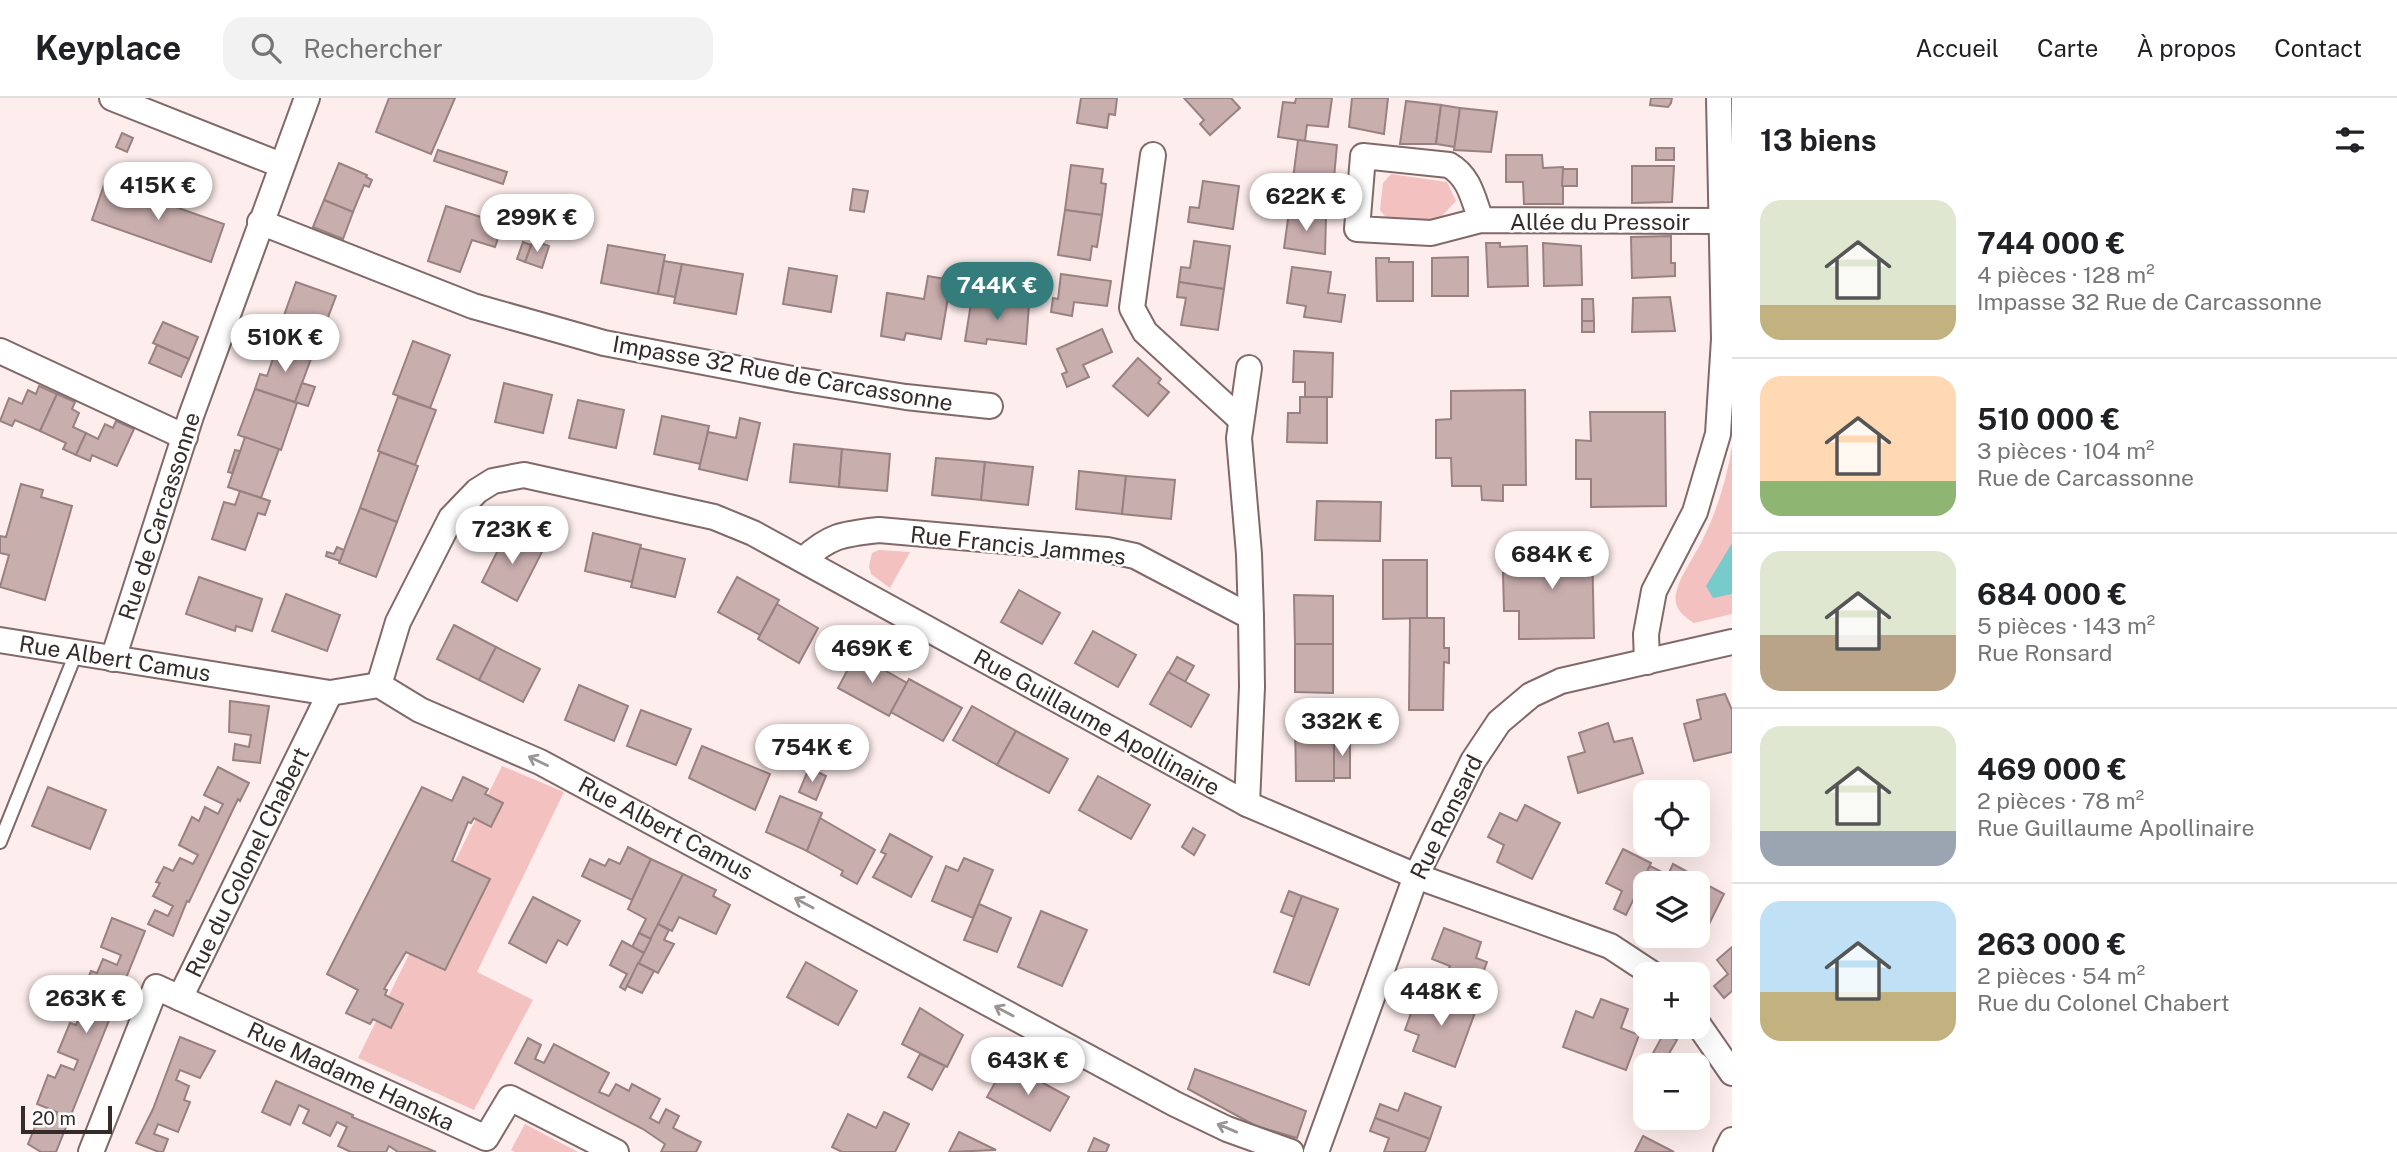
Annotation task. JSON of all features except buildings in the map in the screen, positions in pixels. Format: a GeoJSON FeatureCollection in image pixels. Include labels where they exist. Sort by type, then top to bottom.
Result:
{"type":"FeatureCollection","features":[{"type":"Feature","properties":{"kind":"street"},"geometry":{"type":"LineString","coordinates":[[112,98],[281,165]]}},
{"type":"Feature","properties":{"kind":"street","name":"Rue de Carcassonne"},"geometry":{"type":"LineString","coordinates":[[113,659],[185,437],[260,222],[307,98]]}},
{"type":"Feature","properties":{"kind":"street"},"geometry":{"type":"LineString","coordinates":[[1647,662],[1646,634],[1654,591],[1695,512],[1718,434],[1724,339],[1719,98]]}},
{"type":"Feature","properties":{"kind":"street"},"geometry":{"type":"LineString","coordinates":[[1153,155],[1132,308],[1145,332],[1240,419]]}},
{"type":"Feature","properties":{"kind":"street","name":"Allée du Pressoir"},"geometry":{"type":"LineString","coordinates":[[1480,220],[1469,186],[1460,172],[1449,165],[1363,156],[1357,229],[1431,233],[1480,220],[1720,221]]}},
{"type":"Feature","properties":{"kind":"street","name":"Impasse 32 Rue de Carcassonne"},"geometry":{"type":"LineString","coordinates":[[260,222],[473,306],[604,343],[798,380],[906,397],[990,406]]}},
{"type":"Feature","properties":{"kind":"street"},"geometry":{"type":"LineString","coordinates":[[0,351],[185,437]]}},
{"type":"Feature","properties":{"kind":"street"},"geometry":{"type":"LineString","coordinates":[[1247,804],[1252,687],[1251,617],[1240,419],[1249,368]]}},
{"type":"Feature","properties":{"kind":"street","name":"Rue Guillaume Apollinaire"},"geometry":{"type":"LineString","coordinates":[[379,685],[398,622],[451,518],[464,501],[492,481],[524,475],[714,517],[803,559],[1247,804],[1416,876],[1610,946],[1634,962]]}},
{"type":"Feature","properties":{"kind":"street","name":"Rue Francis Jammes"},"geometry":{"type":"LineString","coordinates":[[803,559],[824,541],[850,533],[879,530],[1107,550],[1135,556],[1251,617]]}},
{"type":"Feature","properties":{"kind":"street","name":"Rue Albert Camus"},"geometry":{"type":"LineString","coordinates":[[0,640],[330,693],[379,685],[420,710],[540,762],[1175,1104],[1227,1129],[1291,1152]]}},
{"type":"Feature","properties":{"kind":"street","name":"Rue Ronsard"},"geometry":{"type":"LineString","coordinates":[[1316,1152],[1416,876],[1473,761],[1499,722],[1531,695],[1561,681],[1732,642]]}},
{"type":"Feature","properties":{"kind":"street","name":"Rue du Colonel Chabert"},"geometry":{"type":"LineString","coordinates":[[91,1152],[156,987],[180,998],[330,693]]}},
{"type":"Feature","properties":{"kind":"street","name":"Rue Madame Hanska"},"geometry":{"type":"LineString","coordinates":[[180,998],[486,1138],[510,1098],[616,1152]]}},
{"type":"Feature","properties":{"kind":"street"},"geometry":{"type":"LineString","coordinates":[[1708,1039],[1732,1073]]}},
{"type":"Feature","properties":{"kind":"street"},"geometry":{"type":"LineString","coordinates":[[1726,1152],[1732,1140]]}},
{"type":"Feature","properties":{"kind":"lane"},"geometry":{"type":"LineString","coordinates":[[0,842],[76,653]]}},
{"type":"Feature","properties":{"kind":"shaded area"},"geometry":{"type":"Polygon","coordinates":[[[1391,174],[1447,182],[1456,201],[1438,220],[1388,220],[1380,210],[1383,183],[1391,174]]]}},
{"type":"Feature","properties":{"kind":"shaded area"},"geometry":{"type":"Polygon","coordinates":[[[1732,446],[1732,614],[1694,623],[1677,607],[1676,593],[1713,517],[1732,446]]]}},
{"type":"Feature","properties":{"kind":"shaded area"},"geometry":{"type":"Polygon","coordinates":[[[879,550],[910,552],[890,588],[871,574],[869,566],[872,553],[879,550]]]}},
{"type":"Feature","properties":{"kind":"shaded area"},"geometry":{"type":"Polygon","coordinates":[[[502,766],[564,792],[477,972],[533,1000],[474,1110],[358,1058],[502,766]]]}},
{"type":"Feature","properties":{"kind":"shaded area"},"geometry":{"type":"Polygon","coordinates":[[[525,1124],[578,1152],[511,1150],[525,1124]]]}},
{"type":"Feature","properties":{"kind":"water"},"geometry":{"type":"Polygon","coordinates":[[[1732,543],[1732,594],[1713,598],[1706,586],[1732,543]]]}}]}
